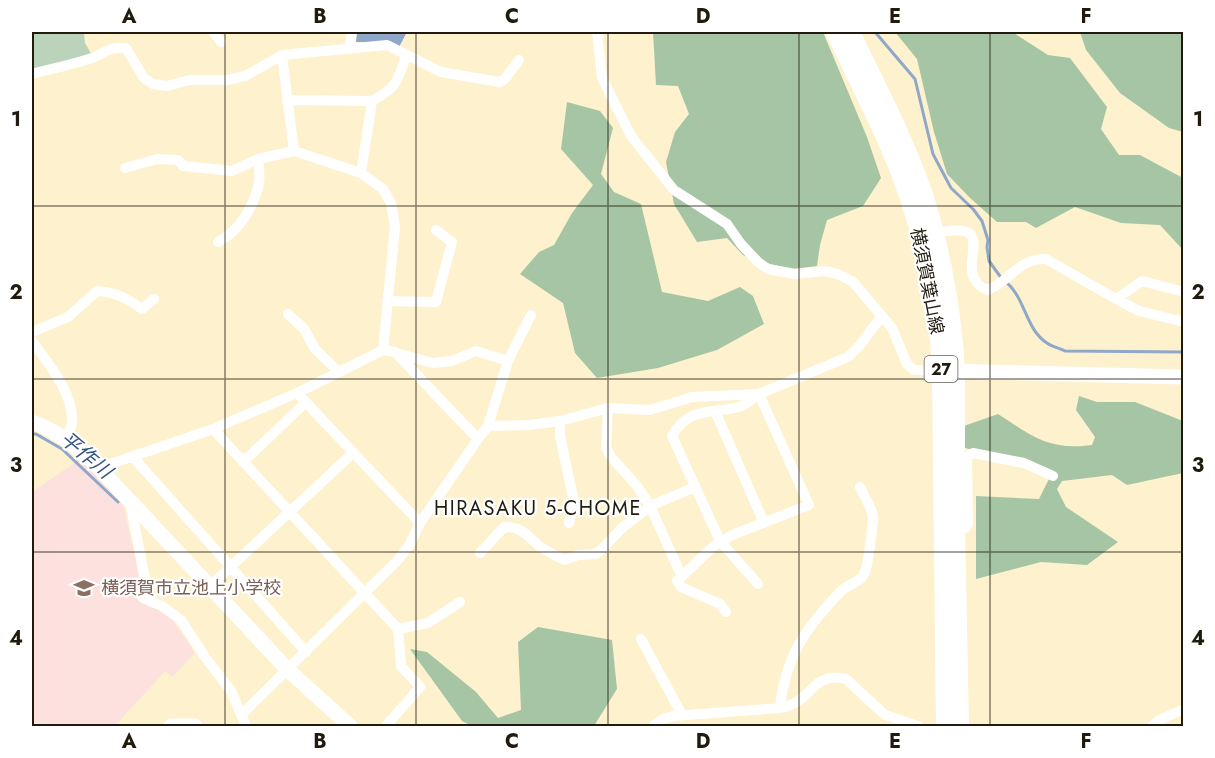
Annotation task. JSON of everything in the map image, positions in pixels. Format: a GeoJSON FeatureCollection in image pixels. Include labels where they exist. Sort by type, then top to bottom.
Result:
{"type":"FeatureCollection","features":[{"type":"Feature","properties":{"kind":"main road","name":"横須賀葉山線"},"geometry":{"type":"LineString","coordinates":[[835,32],[888,144],[927,234],[946,292],[955,350],[949,370],[950,528],[945,726]]}},
{"type":"Feature","properties":{"kind":"main road","name":"横須賀葉山線"},"geometry":{"type":"LineString","coordinates":[[851,32],[900,135],[921,186],[927,234]]}},
{"type":"Feature","properties":{"kind":"main road","name":"横須賀葉山線"},"geometry":{"type":"LineString","coordinates":[[950,528],[960,726]]}},
{"type":"Feature","properties":{"kind":"street"},"geometry":{"type":"LineString","coordinates":[[213,32],[221,42]]}},
{"type":"Feature","properties":{"kind":"street"},"geometry":{"type":"LineString","coordinates":[[349,49],[352,32]]}},
{"type":"Feature","properties":{"kind":"street"},"geometry":{"type":"LineString","coordinates":[[597,32],[602,78],[631,136],[674,190],[727,224],[741,244],[768,269],[795,274],[824,271],[838,274],[854,282],[892,328],[907,364],[914,370],[1184,377]]}},
{"type":"Feature","properties":{"kind":"street"},"geometry":{"type":"LineString","coordinates":[[32,74],[92,58],[106,50],[119,47],[126,48],[144,78],[153,84],[167,86],[190,80],[227,80],[245,76],[282,55],[387,45],[441,72],[498,82],[504,80],[519,60]]}},
{"type":"Feature","properties":{"kind":"street"},"geometry":{"type":"LineString","coordinates":[[282,55],[294,151]]}},
{"type":"Feature","properties":{"kind":"street"},"geometry":{"type":"LineString","coordinates":[[287,100],[372,101],[390,91],[398,82],[406,56]]}},
{"type":"Feature","properties":{"kind":"street"},"geometry":{"type":"LineString","coordinates":[[361,173],[372,101]]}},
{"type":"Feature","properties":{"kind":"street"},"geometry":{"type":"LineString","coordinates":[[125,168],[157,159],[178,160],[183,166],[232,171],[258,159],[294,151],[361,173],[383,189],[391,203],[394,228],[383,350]]}},
{"type":"Feature","properties":{"kind":"street"},"geometry":{"type":"LineString","coordinates":[[218,242],[229,236],[248,210],[259,181],[258,159]]}},
{"type":"Feature","properties":{"kind":"street"},"geometry":{"type":"LineString","coordinates":[[927,234],[952,229],[962,229],[969,233],[973,240],[971,276],[978,286],[987,290],[997,287],[1020,266],[1034,258],[1046,259],[1139,311],[1184,322]]}},
{"type":"Feature","properties":{"kind":"street"},"geometry":{"type":"LineString","coordinates":[[387,301],[436,302],[452,242],[436,230]]}},
{"type":"Feature","properties":{"kind":"street"},"geometry":{"type":"LineString","coordinates":[[1116,299],[1142,281],[1184,292]]}},
{"type":"Feature","properties":{"kind":"street"},"geometry":{"type":"LineString","coordinates":[[32,332],[68,317],[97,291],[110,292],[128,299],[142,309],[154,299]]}},
{"type":"Feature","properties":{"kind":"street"},"geometry":{"type":"LineString","coordinates":[[288,314],[303,329],[315,349],[339,372]]}},
{"type":"Feature","properties":{"kind":"street"},"geometry":{"type":"LineString","coordinates":[[242,715],[398,560],[410,544],[420,523],[488,426],[508,361],[531,315]]}},
{"type":"Feature","properties":{"kind":"street"},"geometry":{"type":"LineString","coordinates":[[758,584],[720,541],[672,436],[676,428],[693,414],[742,406],[759,394],[848,357],[881,317]]}},
{"type":"Feature","properties":{"kind":"street"},"geometry":{"type":"LineString","coordinates":[[32,341],[62,387],[70,405],[72,423],[66,439]]}},
{"type":"Feature","properties":{"kind":"street"},"geometry":{"type":"LineString","coordinates":[[99,468],[213,429],[297,393],[383,350],[433,363],[452,361],[476,351],[508,361]]}},
{"type":"Feature","properties":{"kind":"street"},"geometry":{"type":"LineString","coordinates":[[395,352],[478,439]]}},
{"type":"Feature","properties":{"kind":"street"},"geometry":{"type":"LineString","coordinates":[[297,393],[420,523]]}},
{"type":"Feature","properties":{"kind":"street"},"geometry":{"type":"LineString","coordinates":[[488,426],[529,425],[560,421],[608,408],[650,410],[692,397],[759,394]]}},
{"type":"Feature","properties":{"kind":"street"},"geometry":{"type":"LineString","coordinates":[[726,612],[720,604],[681,587],[677,581],[720,541],[809,505],[759,394]]}},
{"type":"Feature","properties":{"kind":"street"},"geometry":{"type":"LineString","coordinates":[[243,462],[306,403]]}},
{"type":"Feature","properties":{"kind":"street"},"geometry":{"type":"LineString","coordinates":[[608,408],[606,447],[611,457],[637,486],[650,506],[682,577]]}},
{"type":"Feature","properties":{"kind":"street"},"geometry":{"type":"LineString","coordinates":[[715,411],[764,523]]}},
{"type":"Feature","properties":{"kind":"street"},"geometry":{"type":"LineString","coordinates":[[560,421],[560,436],[574,502],[569,523]]}},
{"type":"Feature","properties":{"kind":"street"},"geometry":{"type":"LineString","coordinates":[[32,422],[66,439],[99,468],[288,670],[350,726]]}},
{"type":"Feature","properties":{"kind":"street"},"geometry":{"type":"LineString","coordinates":[[213,429],[398,629],[401,666],[420,687],[386,726]]}},
{"type":"Feature","properties":{"kind":"street"},"geometry":{"type":"LineString","coordinates":[[210,586],[353,453]]}},
{"type":"Feature","properties":{"kind":"street"},"geometry":{"type":"LineString","coordinates":[[950,528],[965,528],[968,524],[967,456],[973,453],[1024,463],[1053,476]]}},
{"type":"Feature","properties":{"kind":"street"},"geometry":{"type":"LineString","coordinates":[[133,456],[306,652]]}},
{"type":"Feature","properties":{"kind":"street"},"geometry":{"type":"LineString","coordinates":[[480,554],[504,527],[511,527],[526,532],[539,546],[564,560],[578,555],[595,554],[622,528],[650,506],[695,487]]}},
{"type":"Feature","properties":{"kind":"street"},"geometry":{"type":"LineString","coordinates":[[780,708],[790,658],[802,636],[842,589],[865,574],[873,517],[860,487]]}},
{"type":"Feature","properties":{"kind":"street"},"geometry":{"type":"LineString","coordinates":[[130,500],[145,579],[140,593],[143,598],[162,606],[181,620],[231,691],[246,726]]}},
{"type":"Feature","properties":{"kind":"street"},"geometry":{"type":"LineString","coordinates":[[398,629],[428,623],[460,602]]}},
{"type":"Feature","properties":{"kind":"street"},"geometry":{"type":"LineString","coordinates":[[641,639],[682,715]]}},
{"type":"Feature","properties":{"kind":"street"},"geometry":{"type":"LineString","coordinates":[[653,726],[663,719],[682,715],[792,706],[805,698],[823,681],[829,678],[846,678],[885,715],[918,726]]}},
{"type":"Feature","properties":{"kind":"street"},"geometry":{"type":"LineString","coordinates":[[1152,726],[1159,720],[1184,709]]}},
{"type":"Feature","properties":{"kind":"street"},"geometry":{"type":"LineString","coordinates":[[171,726],[195,726]]}},
{"type":"Feature","properties":{"kind":"shaded area","name":"横須賀市立池上小学校"},"geometry":{"type":"Polygon","coordinates":[[[79,460],[123,505],[136,561],[138,577],[135,598],[145,601],[147,606],[172,619],[195,653],[172,677],[165,671],[115,726],[32,726],[32,492],[79,460]]]}},
{"type":"Feature","properties":{"kind":"green space"},"geometry":{"type":"Polygon","coordinates":[[[32,32],[84,32],[85,43],[92,55],[32,70],[32,32]]]}},
{"type":"Feature","properties":{"kind":"green space"},"geometry":{"type":"Polygon","coordinates":[[[653,32],[823,32],[867,137],[881,178],[863,206],[827,220],[817,266],[793,269],[752,260],[743,255],[727,238],[697,242],[674,204],[666,162],[675,132],[689,114],[678,86],[656,85],[653,32]]]}},
{"type":"Feature","properties":{"kind":"green space"},"geometry":{"type":"Polygon","coordinates":[[[895,32],[1012,32],[1048,55],[1070,58],[1107,107],[1101,129],[1119,155],[1140,155],[1183,178],[1183,250],[1160,225],[1121,223],[1075,207],[1036,228],[1026,222],[997,222],[947,174],[934,132],[917,59],[895,32]]]}},
{"type":"Feature","properties":{"kind":"green space"},"geometry":{"type":"Polygon","coordinates":[[[1080,32],[1183,32],[1183,132],[1169,128],[1120,93],[1086,50],[1080,32]]]}},
{"type":"Feature","properties":{"kind":"green space"},"geometry":{"type":"Polygon","coordinates":[[[567,102],[600,111],[613,128],[601,174],[614,192],[641,204],[662,292],[708,301],[740,287],[753,296],[764,324],[717,350],[658,368],[597,378],[575,353],[563,303],[520,274],[539,252],[554,245],[572,213],[593,185],[561,149],[567,102]]]}},
{"type":"Feature","properties":{"kind":"green space"},"geometry":{"type":"Polygon","coordinates":[[[1079,396],[1097,402],[1135,402],[1183,421],[1183,473],[1127,485],[1112,475],[1062,481],[1057,489],[1066,507],[1118,542],[1087,565],[1041,562],[976,579],[976,496],[1039,499],[1052,473],[962,447],[961,427],[998,414],[1031,435],[1052,444],[1092,445],[1095,437],[1076,410],[1079,396]]]}},
{"type":"Feature","properties":{"kind":"green space"},"geometry":{"type":"Polygon","coordinates":[[[538,627],[612,640],[617,689],[594,726],[472,726],[462,721],[410,649],[427,652],[476,692],[498,718],[521,710],[518,642],[538,627]]]}},
{"type":"Feature","properties":{"kind":"water"},"geometry":{"type":"Polygon","coordinates":[[[357,32],[407,32],[399,47],[389,42],[356,42],[357,32]]]}},
{"type":"Feature","properties":{"kind":"waterway"},"geometry":{"type":"LineString","coordinates":[[875,32],[915,79],[933,154],[951,188],[982,221],[988,240],[989,261],[1002,279]]}},
{"type":"Feature","properties":{"kind":"waterway"},"geometry":{"type":"LineString","coordinates":[[1007,283],[1018,297],[1034,330],[1049,344],[1065,351],[1184,352]]}},
{"type":"Feature","properties":{"kind":"waterway","name":"平作川"},"geometry":{"type":"LineString","coordinates":[[32,434],[62,449],[118,502]]}},
{"type":"Feature","properties":{"kind":"place","name":"横須賀市立池上小学校"},"geometry":{"type":"Point","coordinates":[84,588]}},
{"type":"Feature","properties":{"kind":"district","name":"HIRASAKU 5-CHOME"},"geometry":{"type":"Point","coordinates":[538,508]}}]}
